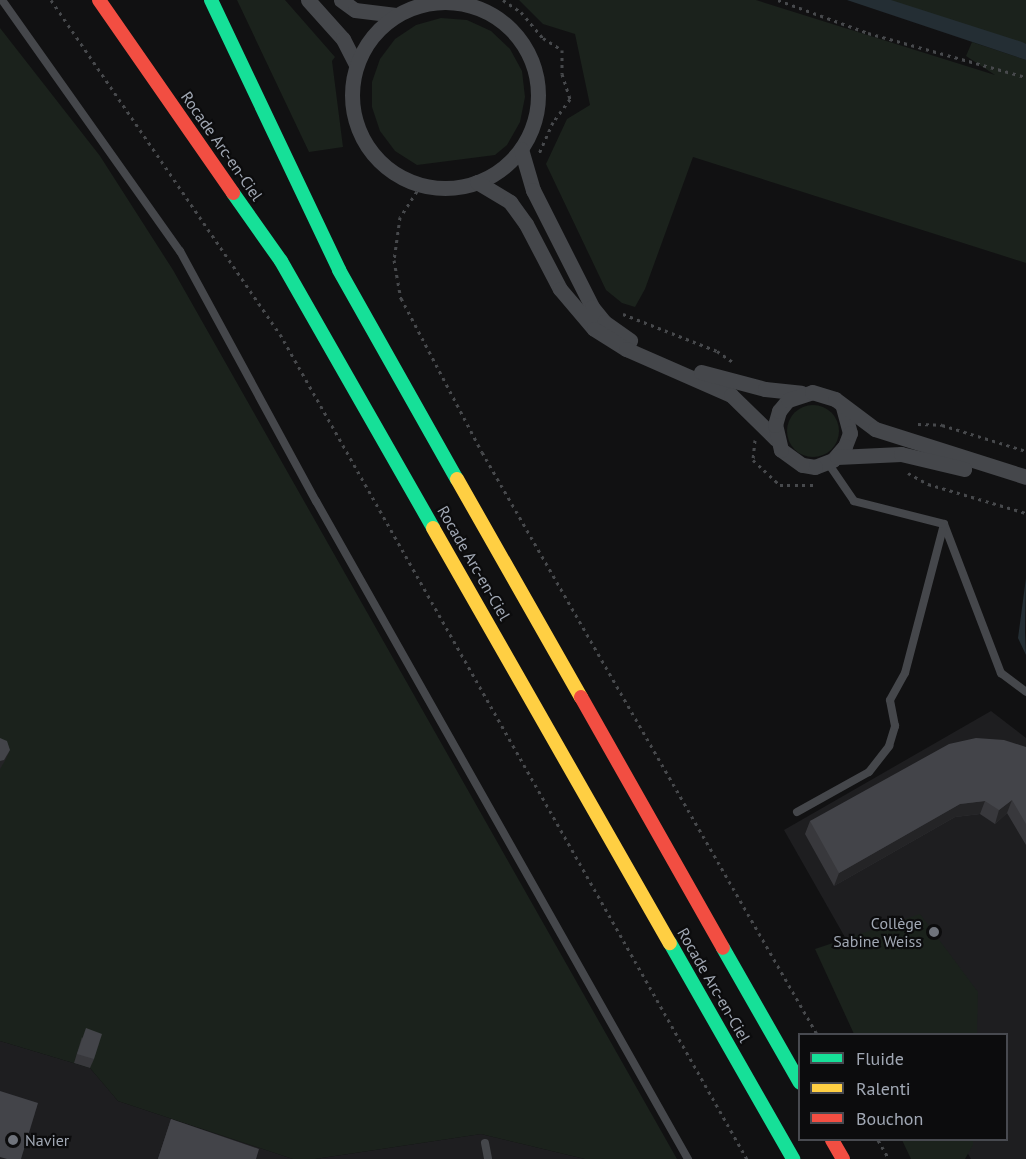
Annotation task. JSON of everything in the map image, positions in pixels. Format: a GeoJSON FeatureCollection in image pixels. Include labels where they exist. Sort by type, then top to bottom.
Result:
{"type":"FeatureCollection","features":[{"type":"Feature","properties":{"kind":"highway","name":"Rocade Arc-en-Ciel"},"geometry":{"type":"LineString","coordinates":[[99,0],[281,261],[793,1159]]}},
{"type":"Feature","properties":{"kind":"highway","name":"Rocade Arc-en-Ciel"},"geometry":{"type":"LineString","coordinates":[[211,0],[339,270],[798,1079]]}},
{"type":"Feature","properties":{"kind":"highway"},"geometry":{"type":"LineString","coordinates":[[833,1141],[843,1159]]}},
{"type":"Feature","properties":{"kind":"street"},"geometry":{"type":"LineString","coordinates":[[308,0],[343,39],[356,64]]}},
{"type":"Feature","properties":{"kind":"street"},"geometry":{"type":"LineString","coordinates":[[341,0],[355,10],[396,15]]}},
{"type":"Feature","properties":{"kind":"street"},"geometry":{"type":"LineString","coordinates":[[423,2],[483,6],[521,41],[538,84],[532,129],[521,149],[497,172],[477,182],[449,188],[421,185],[397,175],[377,159],[362,139],[352,106],[356,64],[372,37],[396,15],[423,2]]}},
{"type":"Feature","properties":{"kind":"street"},"geometry":{"type":"LineString","coordinates":[[521,149],[533,190],[592,307],[604,322],[640,345],[708,374],[765,389],[824,394],[875,429],[1026,477]]}},
{"type":"Feature","properties":{"kind":"street"},"geometry":{"type":"LineString","coordinates":[[477,182],[510,202],[526,224],[560,289],[594,329],[626,349],[731,395],[776,439],[781,450],[796,462],[815,467],[832,460],[873,453],[923,457],[1026,487]]}},
{"type":"Feature","properties":{"kind":"street"},"geometry":{"type":"LineString","coordinates":[[776,439],[779,411],[801,393]]}},
{"type":"Feature","properties":{"kind":"street"},"geometry":{"type":"LineString","coordinates":[[832,460],[849,433],[843,407]]}},
{"type":"Feature","properties":{"kind":"lane"},"geometry":{"type":"LineString","coordinates":[[2,0],[180,251],[316,501],[688,1159]]}},
{"type":"Feature","properties":{"kind":"lane"},"geometry":{"type":"LineString","coordinates":[[832,460],[837,479],[854,501],[944,524]]}},
{"type":"Feature","properties":{"kind":"lane"},"geometry":{"type":"LineString","coordinates":[[944,524],[1001,673],[1026,692]]}},
{"type":"Feature","properties":{"kind":"lane"},"geometry":{"type":"LineString","coordinates":[[797,812],[869,772],[890,747],[895,726],[890,700],[905,673],[944,524]]}},
{"type":"Feature","properties":{"kind":"lane"},"geometry":{"type":"LineString","coordinates":[[485,1143],[488,1159]]}},
{"type":"Feature","properties":{"kind":"path"},"geometry":{"type":"LineString","coordinates":[[51,0],[280,334],[747,1159]]}},
{"type":"Feature","properties":{"kind":"path"},"geometry":{"type":"LineString","coordinates":[[503,0],[520,12],[543,39],[562,50],[562,74],[570,99],[553,122],[537,160]]}},
{"type":"Feature","properties":{"kind":"path"},"geometry":{"type":"LineString","coordinates":[[778,0],[868,33],[1026,77]]}},
{"type":"Feature","properties":{"kind":"path"},"geometry":{"type":"LineString","coordinates":[[421,185],[400,217],[394,260],[401,298],[482,452],[817,1033]]}},
{"type":"Feature","properties":{"kind":"path"},"geometry":{"type":"LineString","coordinates":[[615,313],[644,320],[717,351],[737,366]]}},
{"type":"Feature","properties":{"kind":"path"},"geometry":{"type":"LineString","coordinates":[[908,425],[942,425],[1026,451]]}},
{"type":"Feature","properties":{"kind":"path"},"geometry":{"type":"LineString","coordinates":[[753,460],[786,488],[824,484],[837,479]]}},
{"type":"Feature","properties":{"kind":"path"},"geometry":{"type":"LineString","coordinates":[[905,471],[928,484],[1026,513]]}},
{"type":"Feature","properties":{"kind":"path"},"geometry":{"type":"LineString","coordinates":[[879,1141],[889,1159]]}},
{"type":"Feature","properties":{"kind":"shaded area"},"geometry":{"type":"Polygon","coordinates":[[[237,0],[285,0],[335,57],[332,61],[343,147],[309,152],[237,0]]]}},
{"type":"Feature","properties":{"kind":"shaded area"},"geometry":{"type":"Polygon","coordinates":[[[519,0],[756,0],[995,75],[966,56],[972,42],[1026,60],[1026,263],[693,157],[645,289],[635,307],[622,303],[606,290],[546,164],[567,119],[590,105],[575,34],[543,24],[519,0]]]}},
{"type":"Feature","properties":{"kind":"shaded area"},"geometry":{"type":"Polygon","coordinates":[[[847,0],[891,0],[1022,42],[1026,44],[1026,60],[847,0]]]}},
{"type":"Feature","properties":{"kind":"shaded area"},"geometry":{"type":"Polygon","coordinates":[[[885,0],[1026,0],[1026,45],[885,0]]]}},
{"type":"Feature","properties":{"kind":"shaded area"},"geometry":{"type":"Polygon","coordinates":[[[441,18],[467,20],[491,31],[510,49],[522,71],[525,97],[520,122],[507,145],[495,155],[417,165],[395,151],[380,131],[372,107],[372,82],[380,59],[395,39],[416,25],[441,18]]]}},
{"type":"Feature","properties":{"kind":"shaded area"},"geometry":{"type":"Polygon","coordinates":[[[0,28],[100,156],[173,270],[677,1159],[585,1159],[481,1134],[315,1159],[293,1159],[118,1101],[90,1068],[0,1041],[0,28]]]}},
{"type":"Feature","properties":{"kind":"shaded area"},"geometry":{"type":"Polygon","coordinates":[[[813,405],[823,407],[831,413],[837,421],[839,431],[837,441],[831,449],[823,455],[813,457],[803,455],[795,449],[789,441],[787,431],[789,421],[795,413],[803,407],[813,405]]]}},
{"type":"Feature","properties":{"kind":"shaded area"},"geometry":{"type":"Polygon","coordinates":[[[1026,578],[1025,632],[1026,655],[1018,638],[1026,578]]]}},
{"type":"Feature","properties":{"kind":"shaded area","name":"Collège Sabine Weiss"},"geometry":{"type":"Polygon","coordinates":[[[991,711],[1026,738],[1026,1159],[971,1159],[961,1141],[1008,1141],[1008,1033],[899,1033],[784,830],[991,711]]]}},
{"type":"Feature","properties":{"kind":"shaded area"},"geometry":{"type":"Polygon","coordinates":[[[920,914],[978,992],[977,1033],[854,1033],[815,949],[920,914]]]}},
{"type":"Feature","properties":{"kind":"shaded area"},"geometry":{"type":"Polygon","coordinates":[[[0,1041],[90,1068],[118,1101],[293,1159],[0,1159],[0,1041]]]}},
{"type":"Feature","properties":{"kind":"shaded area"},"geometry":{"type":"Polygon","coordinates":[[[481,1134],[585,1159],[315,1159],[481,1134]]]}},
{"type":"Feature","properties":{"kind":"shaded area"},"geometry":{"type":"Polygon","coordinates":[[[902,1141],[973,1141],[965,1159],[911,1159],[902,1141]]]}},
{"type":"Feature","properties":{"kind":"building"},"geometry":{"type":"Polygon","coordinates":[[[0,738],[7,741],[10,750],[4,760],[0,761],[0,738]]]}},
{"type":"Feature","properties":{"kind":"building","name":"Collège Sabine Weiss"},"geometry":{"type":"Polygon","coordinates":[[[976,738],[1004,740],[1026,747],[1026,824],[1012,800],[999,810],[985,801],[960,804],[839,873],[810,821],[949,744],[976,738]]]}},
{"type":"Feature","properties":{"kind":"building"},"geometry":{"type":"Polygon","coordinates":[[[86,1028],[102,1034],[94,1059],[77,1054],[86,1028]]]}},
{"type":"Feature","properties":{"kind":"building"},"geometry":{"type":"Polygon","coordinates":[[[0,1091],[38,1103],[21,1159],[0,1157],[0,1091]]]}},
{"type":"Feature","properties":{"kind":"building"},"geometry":{"type":"Polygon","coordinates":[[[171,1119],[259,1149],[256,1159],[158,1159],[171,1119]]]}},
{"type":"Feature","properties":{"kind":"traffic: fast"},"geometry":{"type":"LineString","coordinates":[[211,0],[339,270],[457,479]]}},
{"type":"Feature","properties":{"kind":"traffic: fast"},"geometry":{"type":"LineString","coordinates":[[233,193],[281,261],[433,528]]}},
{"type":"Feature","properties":{"kind":"traffic: fast"},"geometry":{"type":"LineString","coordinates":[[670,943],[793,1159]]}},
{"type":"Feature","properties":{"kind":"traffic: fast"},"geometry":{"type":"LineString","coordinates":[[723,948],[798,1079]]}},
{"type":"Feature","properties":{"kind":"traffic: slow"},"geometry":{"type":"LineString","coordinates":[[457,479],[581,697]]}},
{"type":"Feature","properties":{"kind":"traffic: slow"},"geometry":{"type":"LineString","coordinates":[[433,528],[670,943]]}},
{"type":"Feature","properties":{"kind":"traffic: jam"},"geometry":{"type":"LineString","coordinates":[[99,0],[233,193]]}},
{"type":"Feature","properties":{"kind":"traffic: jam"},"geometry":{"type":"LineString","coordinates":[[581,697],[723,948]]}},
{"type":"Feature","properties":{"kind":"traffic: jam"},"geometry":{"type":"LineString","coordinates":[[833,1141],[843,1159]]}},
{"type":"Feature","properties":{"kind":"place","name":"Collège Sabine Weiss"},"geometry":{"type":"Point","coordinates":[934,932]}},
{"type":"Feature","properties":{"kind":"place","name":"Navier"},"geometry":{"type":"Point","coordinates":[13,1140]}}]}
